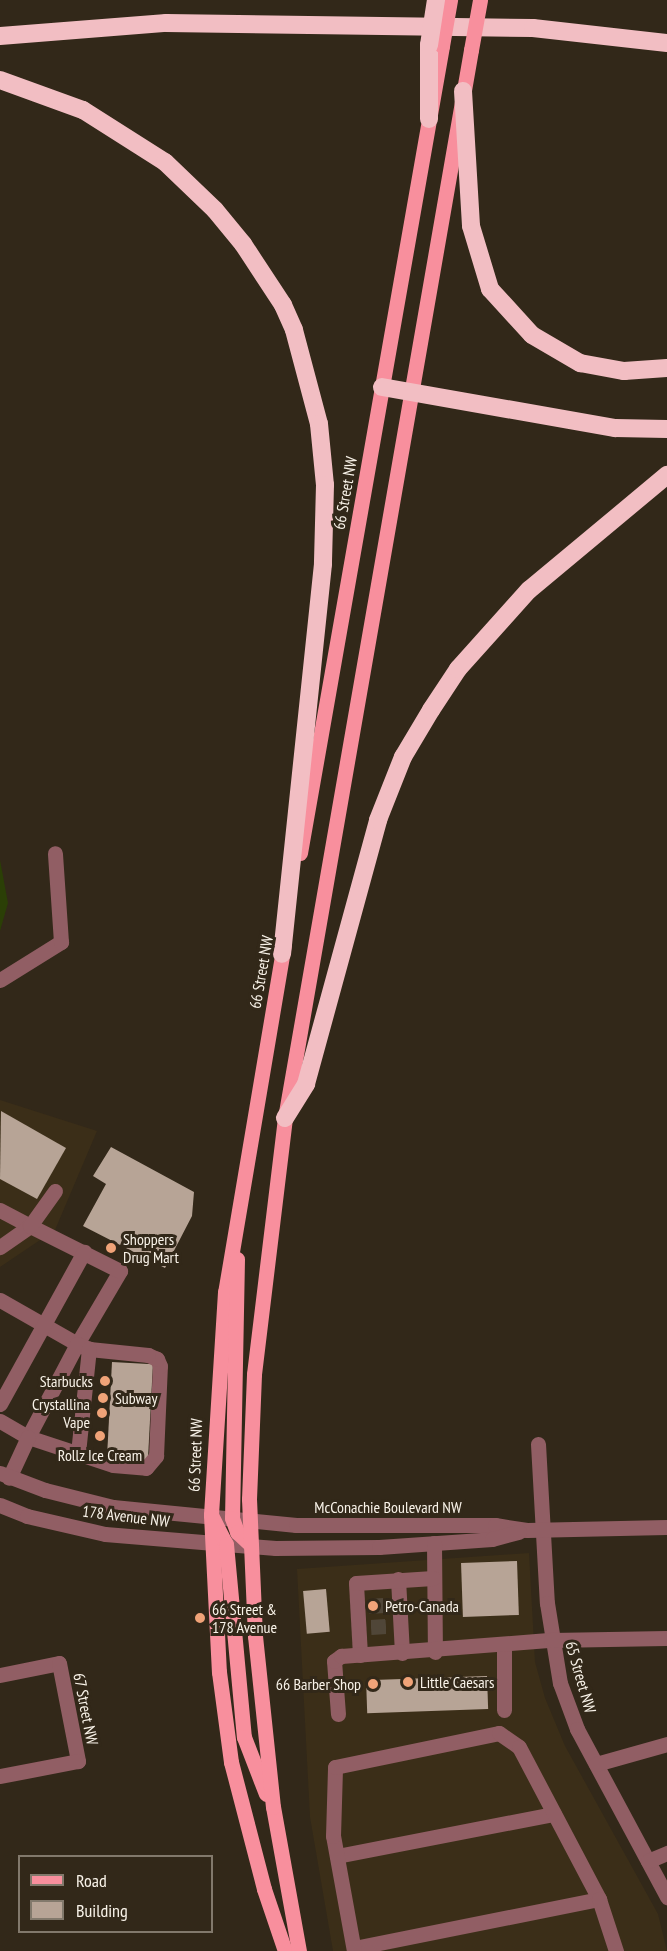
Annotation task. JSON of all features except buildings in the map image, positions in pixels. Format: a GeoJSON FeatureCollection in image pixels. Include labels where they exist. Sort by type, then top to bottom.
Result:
{"type":"FeatureCollection","features":[{"type":"Feature","properties":{"kind":"highway"},"geometry":{"type":"LineString","coordinates":[[429,118],[436,45],[436,0]]}},
{"type":"Feature","properties":{"kind":"highway"},"geometry":{"type":"LineString","coordinates":[[0,36],[166,23],[533,28],[667,42]]}},
{"type":"Feature","properties":{"kind":"highway"},"geometry":{"type":"LineString","coordinates":[[0,80],[83,110],[165,162],[207,201],[243,244],[283,304],[294,330],[319,424],[324,530],[282,954]]}},
{"type":"Feature","properties":{"kind":"highway"},"geometry":{"type":"LineString","coordinates":[[463,91],[471,226],[490,289],[531,335],[580,363],[624,371],[667,368]]}},
{"type":"Feature","properties":{"kind":"highway"},"geometry":{"type":"LineString","coordinates":[[382,387],[615,428],[667,429]]}},
{"type":"Feature","properties":{"kind":"highway"},"geometry":{"type":"LineString","coordinates":[[285,1118],[306,1084],[378,820],[403,758],[431,710],[458,669],[529,590],[667,475]]}},
{"type":"Feature","properties":{"kind":"main road"},"geometry":{"type":"LineString","coordinates":[[436,45],[450,0]]}},
{"type":"Feature","properties":{"kind":"main road"},"geometry":{"type":"LineString","coordinates":[[299,1951],[274,1814],[261,1710],[249,1520],[254,1374],[285,1118],[480,0]]}},
{"type":"Feature","properties":{"kind":"main road","name":"66 Street NW"},"geometry":{"type":"LineString","coordinates":[[285,1951],[264,1889],[231,1762],[219,1672],[219,1543],[211,1515],[221,1328],[282,954],[429,118]]}},
{"type":"Feature","properties":{"kind":"main road"},"geometry":{"type":"LineString","coordinates":[[235,1231],[239,1305],[232,1518],[237,1532],[251,1545]]}},
{"type":"Feature","properties":{"kind":"main road"},"geometry":{"type":"LineString","coordinates":[[219,1543],[244,1737],[274,1814]]}},
{"type":"Feature","properties":{"kind":"street"},"geometry":{"type":"LineString","coordinates":[[0,980],[61,942],[55,853]]}},
{"type":"Feature","properties":{"kind":"street"},"geometry":{"type":"LineString","coordinates":[[0,1247],[30,1226],[55,1191]]}},
{"type":"Feature","properties":{"kind":"street"},"geometry":{"type":"LineString","coordinates":[[0,1210],[120,1270],[83,1347],[5,1476]]}},
{"type":"Feature","properties":{"kind":"street"},"geometry":{"type":"LineString","coordinates":[[0,1404],[42,1324],[84,1252]]}},
{"type":"Feature","properties":{"kind":"street"},"geometry":{"type":"LineString","coordinates":[[0,1300],[83,1347],[157,1359],[160,1366],[156,1456],[146,1468],[113,1465],[28,1437],[0,1421]]}},
{"type":"Feature","properties":{"kind":"street"},"geometry":{"type":"LineString","coordinates":[[78,1453],[83,1347]]}},
{"type":"Feature","properties":{"kind":"street","name":"65 Street NW"},"geometry":{"type":"LineString","coordinates":[[538,1444],[551,1640],[568,1706],[596,1764],[667,1897]]}},
{"type":"Feature","properties":{"kind":"street","name":"178 Avenue NW"},"geometry":{"type":"LineString","coordinates":[[5,1476],[113,1507],[249,1520]]}},
{"type":"Feature","properties":{"kind":"street","name":"178 Avenue NW"},"geometry":{"type":"LineString","coordinates":[[0,1505],[68,1527],[251,1545]]}},
{"type":"Feature","properties":{"kind":"street","name":"McConachie Boulevard NW"},"geometry":{"type":"LineString","coordinates":[[249,1520],[296,1525],[495,1525],[527,1530],[667,1527]]}},
{"type":"Feature","properties":{"kind":"street","name":"McConachie Boulevard NW"},"geometry":{"type":"LineString","coordinates":[[251,1545],[327,1549],[492,1539],[527,1530]]}},
{"type":"Feature","properties":{"kind":"street"},"geometry":{"type":"LineString","coordinates":[[434,1543],[435,1652]]}},
{"type":"Feature","properties":{"kind":"street"},"geometry":{"type":"LineString","coordinates":[[402,1653],[379,1627],[377,1605],[356,1583],[433,1578]]}},
{"type":"Feature","properties":{"kind":"street"},"geometry":{"type":"LineString","coordinates":[[360,1655],[379,1627],[377,1605],[398,1579]]}},
{"type":"Feature","properties":{"kind":"street"},"geometry":{"type":"LineString","coordinates":[[338,1714],[334,1661],[341,1656],[435,1652],[551,1640],[667,1638]]}},
{"type":"Feature","properties":{"kind":"street"},"geometry":{"type":"LineString","coordinates":[[504,1645],[504,1710]]}},
{"type":"Feature","properties":{"kind":"street","name":"67 Street NW"},"geometry":{"type":"LineString","coordinates":[[0,1675],[59,1663],[78,1761],[0,1776]]}},
{"type":"Feature","properties":{"kind":"street"},"geometry":{"type":"LineString","coordinates":[[599,1899],[354,1949],[333,1836],[335,1767],[499,1733],[519,1747],[599,1899],[616,1951]]}},
{"type":"Feature","properties":{"kind":"street"},"geometry":{"type":"LineString","coordinates":[[596,1764],[667,1744]]}},
{"type":"Feature","properties":{"kind":"street"},"geometry":{"type":"LineString","coordinates":[[337,1856],[554,1814]]}},
{"type":"Feature","properties":{"kind":"street"},"geometry":{"type":"LineString","coordinates":[[648,1861],[667,1853]]}},
{"type":"Feature","properties":{"kind":"shaded area"},"geometry":{"type":"Polygon","coordinates":[[[0,1100],[97,1131],[55,1230],[0,1267],[0,1100]]]}},
{"type":"Feature","properties":{"kind":"shaded area"},"geometry":{"type":"Polygon","coordinates":[[[529,1553],[535,1662],[545,1698],[565,1746],[658,1914],[667,1951],[333,1951],[310,1817],[297,1569],[529,1553]]]}},
{"type":"Feature","properties":{"kind":"green space"},"geometry":{"type":"Polygon","coordinates":[[[0,860],[8,903],[0,931],[0,860]]]}},
{"type":"Feature","properties":{"kind":"tunnel"},"geometry":{"type":"LineString","coordinates":[[369,1606],[384,1605]]}},
{"type":"Feature","properties":{"kind":"tunnel"},"geometry":{"type":"LineString","coordinates":[[371,1627],[386,1626]]}},
{"type":"Feature","properties":{"kind":"place","name":"Shoppers Drug Mart"},"geometry":{"type":"Point","coordinates":[111,1248]}},
{"type":"Feature","properties":{"kind":"place","name":"Starbucks"},"geometry":{"type":"Point","coordinates":[105,1381]}},
{"type":"Feature","properties":{"kind":"place","name":"Subway"},"geometry":{"type":"Point","coordinates":[103,1398]}},
{"type":"Feature","properties":{"kind":"place","name":"Crystallina Vape"},"geometry":{"type":"Point","coordinates":[102,1413]}},
{"type":"Feature","properties":{"kind":"place","name":"Rollz Ice Cream"},"geometry":{"type":"Point","coordinates":[100,1436]}},
{"type":"Feature","properties":{"kind":"place","name":"Petro-Canada"},"geometry":{"type":"Point","coordinates":[373,1606]}},
{"type":"Feature","properties":{"kind":"place","name":"66 Street & 178 Avenue"},"geometry":{"type":"Point","coordinates":[200,1618]}},
{"type":"Feature","properties":{"kind":"place","name":"Little Caesars"},"geometry":{"type":"Point","coordinates":[408,1682]}},
{"type":"Feature","properties":{"kind":"place","name":"66 Barber Shop"},"geometry":{"type":"Point","coordinates":[373,1684]}}]}
